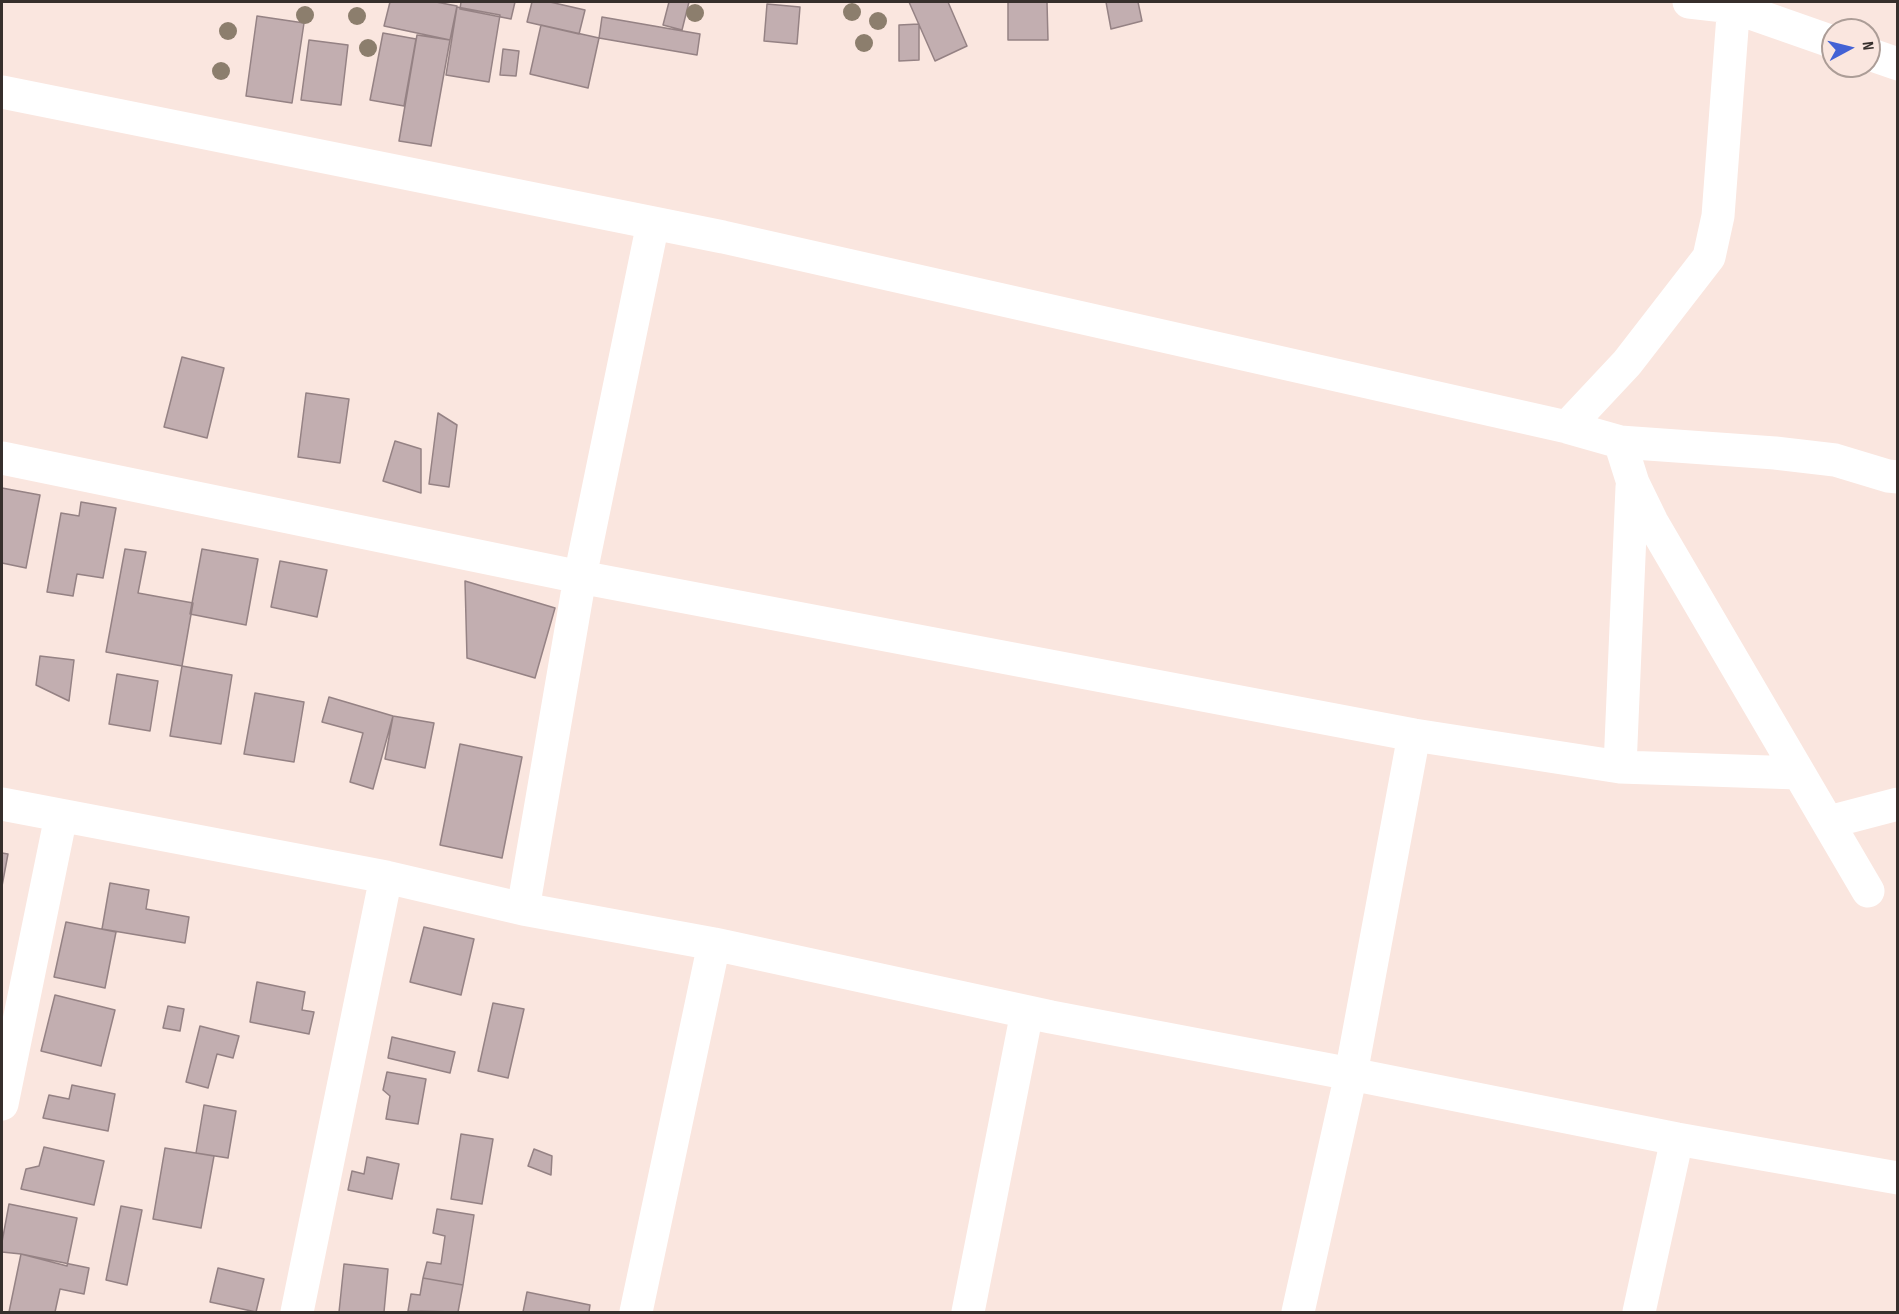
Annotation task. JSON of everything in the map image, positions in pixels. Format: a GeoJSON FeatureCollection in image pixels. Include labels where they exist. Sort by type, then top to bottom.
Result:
{"type":"FeatureCollection","features":[{"type":"Feature","properties":{"kind":"street"},"geometry":{"type":"LineString","coordinates":[[1689,2],[1734,4],[1821,37]]}},
{"type":"Feature","properties":{"kind":"street"},"geometry":{"type":"LineString","coordinates":[[1567,427],[1627,363],[1710,257],[1718,216],[1734,4]]}},
{"type":"Feature","properties":{"kind":"street"},"geometry":{"type":"LineString","coordinates":[[1881,58],[1898,64]]}},
{"type":"Feature","properties":{"kind":"street"},"geometry":{"type":"LineString","coordinates":[[2,92],[653,223],[1567,427],[1620,442],[1825,459],[1898,477]]}},
{"type":"Feature","properties":{"kind":"street"},"geometry":{"type":"LineString","coordinates":[[523,909],[580,577],[653,223]]}},
{"type":"Feature","properties":{"kind":"street"},"geometry":{"type":"LineString","coordinates":[[1620,442],[1632,483],[1652,522],[1868,891]]}},
{"type":"Feature","properties":{"kind":"street"},"geometry":{"type":"LineString","coordinates":[[2,458],[580,577],[1414,735],[1620,767],[1798,773]]}},
{"type":"Feature","properties":{"kind":"street"},"geometry":{"type":"LineString","coordinates":[[1620,767],[1632,483]]}},
{"type":"Feature","properties":{"kind":"street"},"geometry":{"type":"LineString","coordinates":[[1298,1312],[1351,1074],[1414,735]]}},
{"type":"Feature","properties":{"kind":"street"},"geometry":{"type":"LineString","coordinates":[[2,804],[386,877],[523,909],[714,944],[1027,1012],[1677,1139],[1898,1178]]}},
{"type":"Feature","properties":{"kind":"street"},"geometry":{"type":"LineString","coordinates":[[1829,822],[1898,804]]}},
{"type":"Feature","properties":{"kind":"street"},"geometry":{"type":"LineString","coordinates":[[2,1104],[61,816]]}},
{"type":"Feature","properties":{"kind":"street"},"geometry":{"type":"LineString","coordinates":[[297,1312],[386,877]]}},
{"type":"Feature","properties":{"kind":"street"},"geometry":{"type":"LineString","coordinates":[[636,1312],[714,944]]}},
{"type":"Feature","properties":{"kind":"street"},"geometry":{"type":"LineString","coordinates":[[968,1312],[1027,1012]]}},
{"type":"Feature","properties":{"kind":"street"},"geometry":{"type":"LineString","coordinates":[[1639,1312],[1677,1139]]}},
{"type":"Feature","properties":{"kind":"building"},"geometry":{"type":"Polygon","coordinates":[[[390,2],[436,2],[457,6],[450,40],[384,26],[390,2]]]}},
{"type":"Feature","properties":{"kind":"building"},"geometry":{"type":"Polygon","coordinates":[[[461,2],[515,2],[511,19],[460,9],[461,2]]]}},
{"type":"Feature","properties":{"kind":"building"},"geometry":{"type":"Polygon","coordinates":[[[532,2],[550,2],[585,10],[579,34],[527,22],[532,2]]]}},
{"type":"Feature","properties":{"kind":"building"},"geometry":{"type":"Polygon","coordinates":[[[669,2],[689,2],[682,30],[663,25],[669,2]]]}},
{"type":"Feature","properties":{"kind":"building"},"geometry":{"type":"Polygon","coordinates":[[[909,2],[948,2],[967,46],[935,61],[909,2]]]}},
{"type":"Feature","properties":{"kind":"building"},"geometry":{"type":"Polygon","coordinates":[[[1008,2],[1047,2],[1048,40],[1008,40],[1008,2]]]}},
{"type":"Feature","properties":{"kind":"building"},"geometry":{"type":"Polygon","coordinates":[[[1106,2],[1138,2],[1142,21],[1111,29],[1106,2]]]}},
{"type":"Feature","properties":{"kind":"building"},"geometry":{"type":"Polygon","coordinates":[[[767,4],[800,7],[797,44],[764,41],[767,4]]]}},
{"type":"Feature","properties":{"kind":"building"},"geometry":{"type":"Polygon","coordinates":[[[457,7],[500,15],[489,82],[446,75],[457,7]]]}},
{"type":"Feature","properties":{"kind":"building"},"geometry":{"type":"Polygon","coordinates":[[[257,16],[304,23],[292,103],[246,96],[257,16]]]}},
{"type":"Feature","properties":{"kind":"building"},"geometry":{"type":"Polygon","coordinates":[[[602,17],[700,34],[697,55],[599,38],[602,17]]]}},
{"type":"Feature","properties":{"kind":"building"},"geometry":{"type":"Polygon","coordinates":[[[919,24],[919,60],[899,61],[899,25],[919,24]]]}},
{"type":"Feature","properties":{"kind":"building"},"geometry":{"type":"Polygon","coordinates":[[[541,25],[599,38],[588,88],[530,74],[541,25]]]}},
{"type":"Feature","properties":{"kind":"building"},"geometry":{"type":"Polygon","coordinates":[[[383,33],[416,39],[404,106],[370,100],[383,33]]]}},
{"type":"Feature","properties":{"kind":"building"},"geometry":{"type":"Polygon","coordinates":[[[417,35],[450,40],[431,146],[399,141],[417,35]]]}},
{"type":"Feature","properties":{"kind":"building"},"geometry":{"type":"Polygon","coordinates":[[[309,40],[348,45],[341,105],[301,100],[309,40]]]}},
{"type":"Feature","properties":{"kind":"building"},"geometry":{"type":"Polygon","coordinates":[[[503,49],[519,51],[516,76],[500,75],[503,49]]]}},
{"type":"Feature","properties":{"kind":"building"},"geometry":{"type":"Polygon","coordinates":[[[182,357],[224,368],[207,438],[164,427],[182,357]]]}},
{"type":"Feature","properties":{"kind":"building"},"geometry":{"type":"Polygon","coordinates":[[[306,393],[349,399],[340,463],[298,457],[306,393]]]}},
{"type":"Feature","properties":{"kind":"building"},"geometry":{"type":"Polygon","coordinates":[[[438,413],[457,425],[449,487],[429,484],[438,413]]]}},
{"type":"Feature","properties":{"kind":"building"},"geometry":{"type":"Polygon","coordinates":[[[395,441],[421,449],[421,493],[383,481],[395,441]]]}},
{"type":"Feature","properties":{"kind":"building"},"geometry":{"type":"Polygon","coordinates":[[[2,488],[40,495],[26,568],[2,563],[2,488]]]}},
{"type":"Feature","properties":{"kind":"building"},"geometry":{"type":"Polygon","coordinates":[[[81,502],[116,508],[103,578],[77,574],[73,596],[47,592],[61,513],[79,516],[81,502]]]}},
{"type":"Feature","properties":{"kind":"building"},"geometry":{"type":"Polygon","coordinates":[[[125,549],[146,552],[138,593],[193,603],[182,666],[106,652],[125,549]]]}},
{"type":"Feature","properties":{"kind":"building"},"geometry":{"type":"Polygon","coordinates":[[[202,549],[258,559],[246,625],[190,614],[202,549]]]}},
{"type":"Feature","properties":{"kind":"building"},"geometry":{"type":"Polygon","coordinates":[[[280,561],[327,570],[317,617],[271,607],[280,561]]]}},
{"type":"Feature","properties":{"kind":"building"},"geometry":{"type":"Polygon","coordinates":[[[465,581],[555,608],[535,678],[467,658],[465,581]]]}},
{"type":"Feature","properties":{"kind":"building"},"geometry":{"type":"Polygon","coordinates":[[[40,656],[74,660],[69,701],[36,685],[40,656]]]}},
{"type":"Feature","properties":{"kind":"building"},"geometry":{"type":"Polygon","coordinates":[[[182,666],[232,675],[221,744],[170,736],[182,666]]]}},
{"type":"Feature","properties":{"kind":"building"},"geometry":{"type":"Polygon","coordinates":[[[117,674],[158,681],[150,731],[109,724],[117,674]]]}},
{"type":"Feature","properties":{"kind":"building"},"geometry":{"type":"Polygon","coordinates":[[[255,693],[304,702],[294,762],[244,754],[255,693]]]}},
{"type":"Feature","properties":{"kind":"building"},"geometry":{"type":"Polygon","coordinates":[[[329,697],[393,716],[373,789],[350,782],[363,733],[322,722],[329,697]]]}},
{"type":"Feature","properties":{"kind":"building"},"geometry":{"type":"Polygon","coordinates":[[[393,716],[434,723],[425,768],[385,759],[393,716]]]}},
{"type":"Feature","properties":{"kind":"building"},"geometry":{"type":"Polygon","coordinates":[[[460,744],[522,757],[502,858],[440,845],[460,744]]]}},
{"type":"Feature","properties":{"kind":"building"},"geometry":{"type":"Polygon","coordinates":[[[2,853],[8,854],[2,886],[2,853]]]}},
{"type":"Feature","properties":{"kind":"building"},"geometry":{"type":"Polygon","coordinates":[[[110,883],[149,890],[146,909],[189,917],[185,943],[102,929],[110,883]]]}},
{"type":"Feature","properties":{"kind":"building"},"geometry":{"type":"Polygon","coordinates":[[[66,922],[116,932],[105,988],[54,977],[66,922]]]}},
{"type":"Feature","properties":{"kind":"building"},"geometry":{"type":"Polygon","coordinates":[[[424,927],[474,939],[461,995],[410,982],[424,927]]]}},
{"type":"Feature","properties":{"kind":"building"},"geometry":{"type":"Polygon","coordinates":[[[257,982],[305,992],[302,1010],[314,1012],[309,1034],[250,1022],[257,982]]]}},
{"type":"Feature","properties":{"kind":"building"},"geometry":{"type":"Polygon","coordinates":[[[55,995],[115,1010],[101,1066],[41,1051],[55,995]]]}},
{"type":"Feature","properties":{"kind":"building"},"geometry":{"type":"Polygon","coordinates":[[[493,1003],[524,1009],[508,1078],[478,1071],[493,1003]]]}},
{"type":"Feature","properties":{"kind":"building"},"geometry":{"type":"Polygon","coordinates":[[[168,1006],[184,1009],[180,1031],[163,1028],[168,1006]]]}},
{"type":"Feature","properties":{"kind":"building"},"geometry":{"type":"Polygon","coordinates":[[[200,1026],[239,1036],[233,1058],[217,1054],[208,1088],[186,1082],[200,1026]]]}},
{"type":"Feature","properties":{"kind":"building"},"geometry":{"type":"Polygon","coordinates":[[[392,1037],[455,1052],[450,1073],[388,1058],[392,1037]]]}},
{"type":"Feature","properties":{"kind":"building"},"geometry":{"type":"Polygon","coordinates":[[[387,1072],[426,1079],[418,1124],[386,1119],[390,1096],[383,1090],[387,1072]]]}},
{"type":"Feature","properties":{"kind":"building"},"geometry":{"type":"Polygon","coordinates":[[[72,1085],[115,1094],[108,1131],[43,1118],[49,1095],[69,1099],[72,1085]]]}},
{"type":"Feature","properties":{"kind":"building"},"geometry":{"type":"Polygon","coordinates":[[[204,1105],[236,1111],[228,1158],[196,1153],[204,1105]]]}},
{"type":"Feature","properties":{"kind":"building"},"geometry":{"type":"Polygon","coordinates":[[[461,1134],[493,1139],[482,1204],[451,1199],[461,1134]]]}},
{"type":"Feature","properties":{"kind":"building"},"geometry":{"type":"Polygon","coordinates":[[[44,1147],[104,1161],[94,1205],[21,1189],[26,1169],[39,1166],[44,1147]]]}},
{"type":"Feature","properties":{"kind":"building"},"geometry":{"type":"Polygon","coordinates":[[[165,1148],[214,1156],[201,1228],[153,1219],[165,1148]]]}},
{"type":"Feature","properties":{"kind":"building"},"geometry":{"type":"Polygon","coordinates":[[[534,1149],[552,1156],[551,1175],[528,1166],[534,1149]]]}},
{"type":"Feature","properties":{"kind":"building"},"geometry":{"type":"Polygon","coordinates":[[[367,1157],[399,1164],[392,1199],[348,1190],[352,1171],[364,1174],[367,1157]]]}},
{"type":"Feature","properties":{"kind":"building"},"geometry":{"type":"Polygon","coordinates":[[[9,1204],[77,1218],[67,1266],[21,1254],[2,1252],[9,1204]]]}},
{"type":"Feature","properties":{"kind":"building"},"geometry":{"type":"Polygon","coordinates":[[[121,1206],[142,1210],[127,1285],[106,1280],[121,1206]]]}},
{"type":"Feature","properties":{"kind":"building"},"geometry":{"type":"Polygon","coordinates":[[[437,1209],[474,1215],[463,1285],[423,1278],[427,1262],[441,1264],[445,1236],[433,1233],[437,1209]]]}},
{"type":"Feature","properties":{"kind":"building"},"geometry":{"type":"Polygon","coordinates":[[[21,1254],[89,1268],[84,1294],[60,1289],[55,1312],[9,1312],[21,1254]]]}},
{"type":"Feature","properties":{"kind":"building"},"geometry":{"type":"Polygon","coordinates":[[[344,1264],[388,1269],[384,1312],[339,1312],[344,1264]]]}},
{"type":"Feature","properties":{"kind":"building"},"geometry":{"type":"Polygon","coordinates":[[[218,1268],[264,1279],[256,1312],[210,1302],[218,1268]]]}},
{"type":"Feature","properties":{"kind":"building"},"geometry":{"type":"Polygon","coordinates":[[[423,1278],[463,1285],[458,1312],[408,1311],[411,1294],[420,1295],[423,1278]]]}},
{"type":"Feature","properties":{"kind":"building"},"geometry":{"type":"Polygon","coordinates":[[[527,1292],[590,1305],[589,1312],[523,1312],[527,1292]]]}}]}
